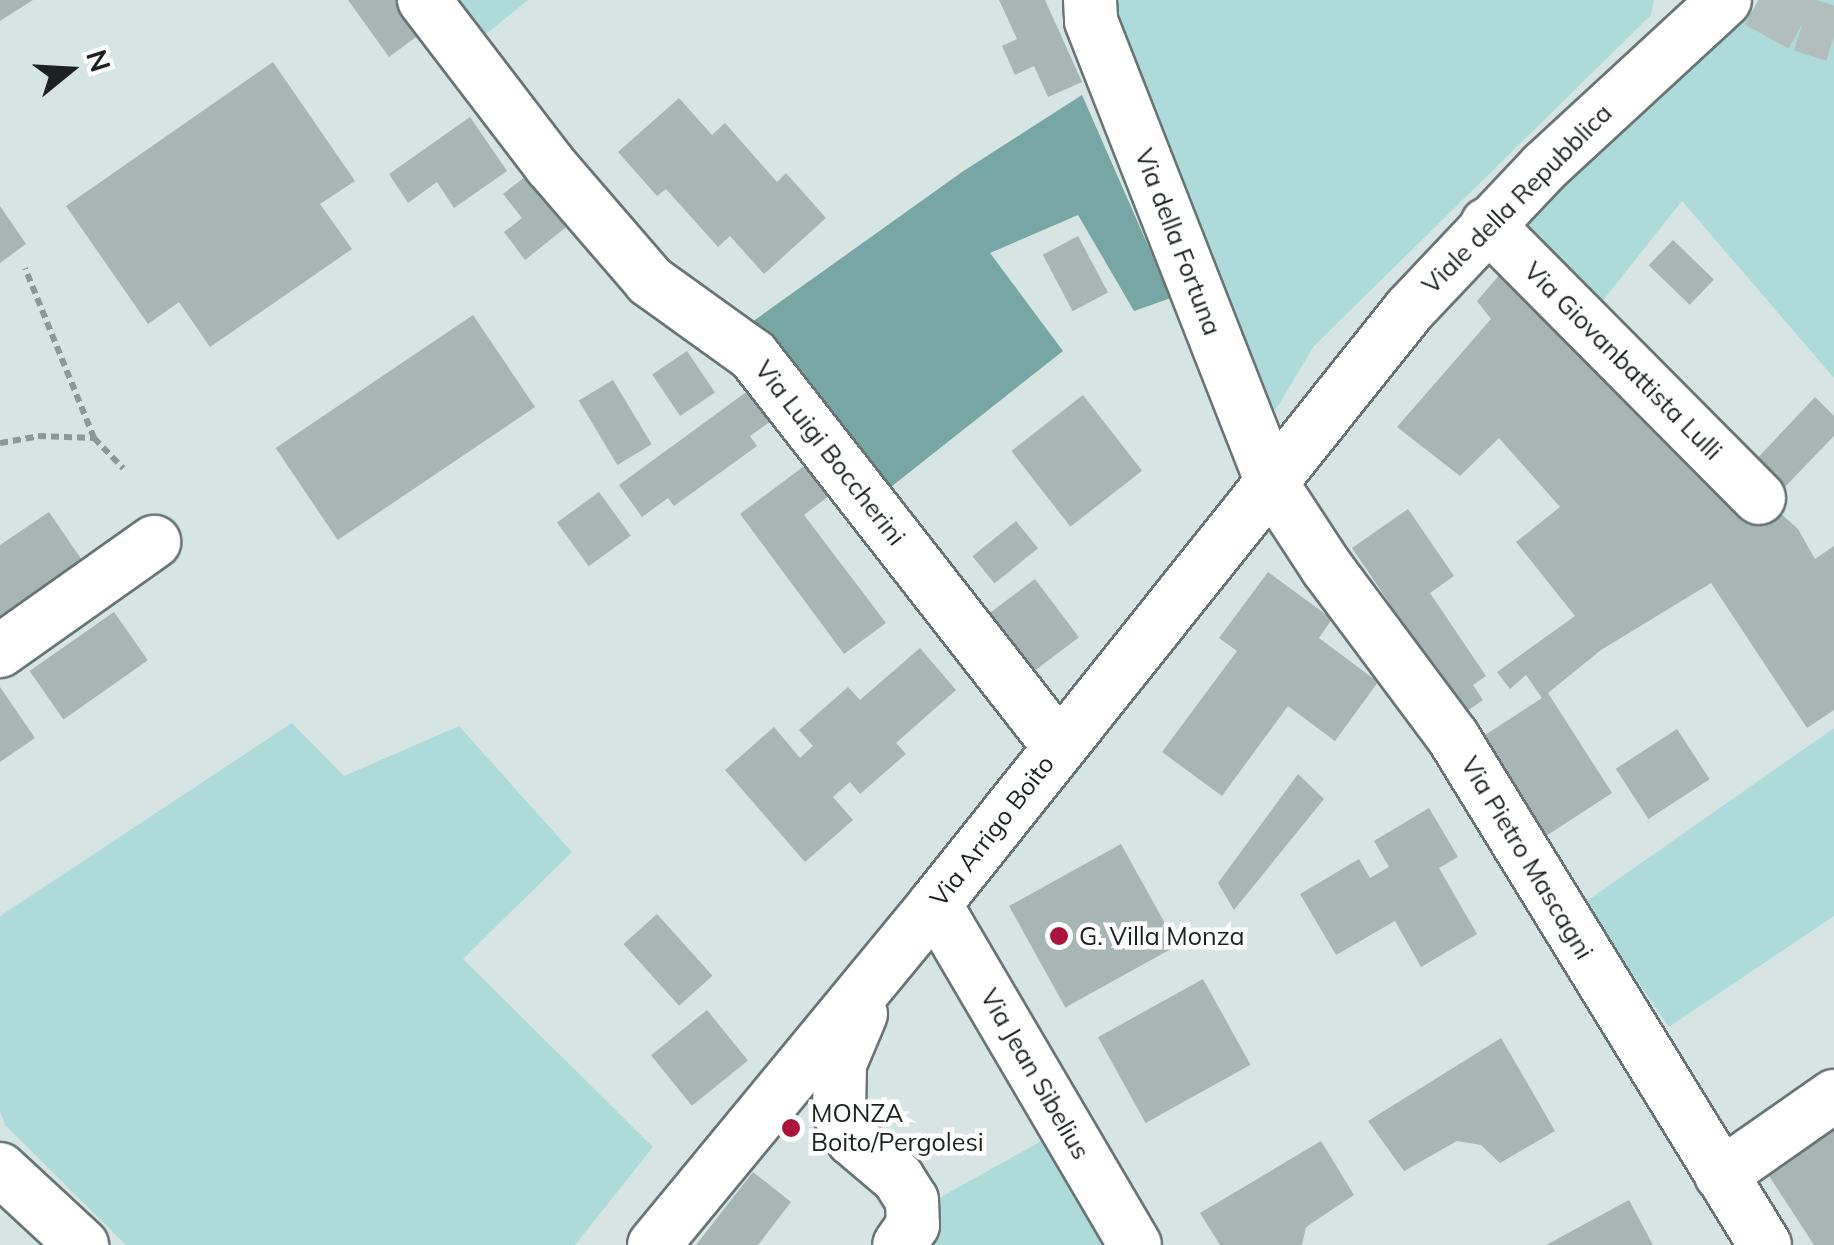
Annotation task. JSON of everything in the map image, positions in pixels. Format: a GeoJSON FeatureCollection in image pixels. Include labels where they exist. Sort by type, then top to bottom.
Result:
{"type":"FeatureCollection","features":[{"type":"Feature","properties":{"kind":"street","name":"Via Luigi Boccherini"},"geometry":{"type":"LineString","coordinates":[[424,0],[612,240],[650,280],[753,355],[1059,746]]}},
{"type":"Feature","properties":{"kind":"street","name":"Via della Fortuna"},"geometry":{"type":"LineString","coordinates":[[1090,0],[1092,21],[1272,484]]}},
{"type":"Feature","properties":{"kind":"street","name":"Viale della Repubblica"},"geometry":{"type":"LineString","coordinates":[[1325,412],[1488,224],[1725,0]]}},
{"type":"Feature","properties":{"kind":"street","name":"Via Giovanbattista Lulli"},"geometry":{"type":"LineString","coordinates":[[1488,224],[1759,498]]}},
{"type":"Feature","properties":{"kind":"street","name":"Via Arrigo Boito"},"geometry":{"type":"LineString","coordinates":[[654,1245],[935,904],[1272,484],[1325,412]]}},
{"type":"Feature","properties":{"kind":"street","name":"Via Pietro Mascagni"},"geometry":{"type":"LineString","coordinates":[[1272,484],[1328,568],[1453,737],[1765,1245]]}},
{"type":"Feature","properties":{"kind":"street"},"geometry":{"type":"LineString","coordinates":[[0,651],[154,542]]}},
{"type":"Feature","properties":{"kind":"street","name":"Via Jean Sibelius"},"geometry":{"type":"LineString","coordinates":[[935,904],[1134,1245]]}},
{"type":"Feature","properties":{"kind":"street"},"geometry":{"type":"LineString","coordinates":[[881,969],[840,1064],[838,1100],[844,1127],[853,1140],[898,1178],[912,1200],[913,1224],[899,1245]]}},
{"type":"Feature","properties":{"kind":"street"},"geometry":{"type":"LineString","coordinates":[[1720,1175],[1834,1096]]}},
{"type":"Feature","properties":{"kind":"street"},"geometry":{"type":"LineString","coordinates":[[0,1169],[82,1245]]}},
{"type":"Feature","properties":{"kind":"path"},"geometry":{"type":"LineString","coordinates":[[26,268],[94,438],[124,468]]}},
{"type":"Feature","properties":{"kind":"path"},"geometry":{"type":"LineString","coordinates":[[0,443],[38,436],[94,438]]}},
{"type":"Feature","properties":{"kind":"shaded area"},"geometry":{"type":"Polygon","coordinates":[[[450,0],[528,0],[480,39],[450,0]]]}},
{"type":"Feature","properties":{"kind":"shaded area"},"geometry":{"type":"Polygon","coordinates":[[[1107,0],[1654,0],[1651,15],[1314,346],[1275,411],[1107,0]]]}},
{"type":"Feature","properties":{"kind":"shaded area"},"geometry":{"type":"Polygon","coordinates":[[[1764,0],[1834,0],[1834,378],[1682,201],[1601,303],[1520,225],[1764,0]]]}},
{"type":"Feature","properties":{"kind":"shaded area"},"geometry":{"type":"Polygon","coordinates":[[[1082,95],[1171,298],[1134,311],[1078,215],[990,253],[1063,351],[887,490],[752,322],[962,172],[1082,95]]]}},
{"type":"Feature","properties":{"kind":"shaded area"},"geometry":{"type":"Polygon","coordinates":[[[292,723],[344,776],[459,726],[572,852],[463,959],[653,1147],[575,1245],[126,1245],[5,1125],[0,1111],[0,916],[292,723]]]}},
{"type":"Feature","properties":{"kind":"shaded area"},"geometry":{"type":"Polygon","coordinates":[[[1834,728],[1834,916],[1669,1027],[1584,903],[1834,728]]]}},
{"type":"Feature","properties":{"kind":"shaded area"},"geometry":{"type":"Polygon","coordinates":[[[1054,1134],[1118,1245],[923,1245],[939,1198],[1054,1134]]]}},
{"type":"Feature","properties":{"kind":"building"},"geometry":{"type":"Polygon","coordinates":[[[0,0],[33,0],[0,21],[0,0]]]}},
{"type":"Feature","properties":{"kind":"building"},"geometry":{"type":"Polygon","coordinates":[[[348,0],[412,0],[431,26],[389,57],[348,0]]]}},
{"type":"Feature","properties":{"kind":"building"},"geometry":{"type":"Polygon","coordinates":[[[999,0],[1045,0],[1082,82],[1048,97],[1034,66],[1015,75],[1002,46],[1017,39],[999,0]]]}},
{"type":"Feature","properties":{"kind":"building"},"geometry":{"type":"Polygon","coordinates":[[[273,62],[355,181],[320,204],[352,249],[210,347],[179,302],[148,324],[66,206],[273,62]]]}},
{"type":"Feature","properties":{"kind":"building"},"geometry":{"type":"Polygon","coordinates":[[[679,98],[712,135],[725,123],[777,182],[786,173],[826,218],[764,274],[730,236],[718,247],[666,189],[657,196],[618,152],[679,98]]]}},
{"type":"Feature","properties":{"kind":"building"},"geometry":{"type":"Polygon","coordinates":[[[470,117],[507,171],[454,208],[437,182],[408,203],[389,174],[470,117]]]}},
{"type":"Feature","properties":{"kind":"building"},"geometry":{"type":"Polygon","coordinates":[[[530,173],[570,224],[525,260],[504,232],[522,218],[503,194],[530,173]]]}},
{"type":"Feature","properties":{"kind":"building"},"geometry":{"type":"Polygon","coordinates":[[[0,206],[26,244],[0,263],[0,206]]]}},
{"type":"Feature","properties":{"kind":"building"},"geometry":{"type":"Polygon","coordinates":[[[1078,236],[1108,293],[1073,311],[1043,255],[1078,236]]]}},
{"type":"Feature","properties":{"kind":"building"},"geometry":{"type":"Polygon","coordinates":[[[1673,240],[1714,280],[1690,305],[1649,265],[1673,240]]]}},
{"type":"Feature","properties":{"kind":"building"},"geometry":{"type":"Polygon","coordinates":[[[1506,267],[1798,529],[1815,559],[1834,546],[1834,710],[1807,728],[1711,583],[1601,650],[1548,693],[1612,793],[1546,836],[1482,737],[1542,698],[1526,675],[1510,689],[1497,672],[1575,616],[1516,542],[1560,507],[1499,438],[1460,476],[1397,427],[1491,319],[1477,301],[1506,267]]]}},
{"type":"Feature","properties":{"kind":"building"},"geometry":{"type":"Polygon","coordinates":[[[473,315],[535,407],[338,540],[276,448],[473,315]]]}},
{"type":"Feature","properties":{"kind":"building"},"geometry":{"type":"Polygon","coordinates":[[[687,351],[715,392],[680,416],[652,374],[687,351]]]}},
{"type":"Feature","properties":{"kind":"building"},"geometry":{"type":"Polygon","coordinates":[[[613,380],[652,444],[617,465],[579,401],[613,380]]]}},
{"type":"Feature","properties":{"kind":"building"},"geometry":{"type":"Polygon","coordinates":[[[760,382],[782,413],[750,436],[757,446],[674,506],[668,498],[642,517],[619,485],[760,382]]]}},
{"type":"Feature","properties":{"kind":"building"},"geometry":{"type":"Polygon","coordinates":[[[1083,395],[1142,471],[1070,527],[1011,451],[1083,395]]]}},
{"type":"Feature","properties":{"kind":"building"},"geometry":{"type":"Polygon","coordinates":[[[1815,397],[1834,416],[1834,436],[1779,493],[1751,465],[1815,397]]]}},
{"type":"Feature","properties":{"kind":"building"},"geometry":{"type":"Polygon","coordinates":[[[819,455],[843,485],[804,515],[886,623],[844,654],[740,514],[819,455]]]}},
{"type":"Feature","properties":{"kind":"building"},"geometry":{"type":"Polygon","coordinates":[[[599,492],[631,536],[589,566],[557,523],[599,492]]]}},
{"type":"Feature","properties":{"kind":"building"},"geometry":{"type":"Polygon","coordinates":[[[1408,509],[1454,576],[1430,593],[1486,676],[1473,685],[1483,700],[1464,713],[1352,548],[1408,509]]]}},
{"type":"Feature","properties":{"kind":"building"},"geometry":{"type":"Polygon","coordinates":[[[49,512],[84,563],[0,620],[0,545],[49,512]]]}},
{"type":"Feature","properties":{"kind":"building"},"geometry":{"type":"Polygon","coordinates":[[[1016,521],[1038,548],[995,583],[972,556],[1016,521]]]}},
{"type":"Feature","properties":{"kind":"building"},"geometry":{"type":"Polygon","coordinates":[[[1268,572],[1332,619],[1319,638],[1378,682],[1335,741],[1288,706],[1222,796],[1162,752],[1237,651],[1219,638],[1268,572]]]}},
{"type":"Feature","properties":{"kind":"building"},"geometry":{"type":"Polygon","coordinates":[[[1035,579],[1079,637],[1026,677],[982,619],[1035,579]]]}},
{"type":"Feature","properties":{"kind":"building"},"geometry":{"type":"Polygon","coordinates":[[[114,612],[148,660],[63,719],[30,671],[114,612]]]}},
{"type":"Feature","properties":{"kind":"building"},"geometry":{"type":"Polygon","coordinates":[[[920,648],[956,690],[896,743],[906,754],[860,794],[850,782],[833,797],[853,820],[805,862],[725,770],[774,727],[800,758],[813,746],[799,730],[848,687],[860,700],[920,648]]]}},
{"type":"Feature","properties":{"kind":"building"},"geometry":{"type":"Polygon","coordinates":[[[0,687],[35,738],[0,762],[0,687]]]}},
{"type":"Feature","properties":{"kind":"building"},"geometry":{"type":"Polygon","coordinates":[[[1677,729],[1710,779],[1648,819],[1616,769],[1677,729]]]}},
{"type":"Feature","properties":{"kind":"building"},"geometry":{"type":"Polygon","coordinates":[[[1298,774],[1324,799],[1234,910],[1218,883],[1298,774]]]}},
{"type":"Feature","properties":{"kind":"building"},"geometry":{"type":"Polygon","coordinates":[[[1429,808],[1458,857],[1439,868],[1477,934],[1421,967],[1395,921],[1336,955],[1300,894],[1359,859],[1370,878],[1389,867],[1374,841],[1429,808]]]}},
{"type":"Feature","properties":{"kind":"building"},"geometry":{"type":"Polygon","coordinates":[[[1121,844],[1177,945],[1065,1008],[1009,906],[1121,844]]]}},
{"type":"Feature","properties":{"kind":"building"},"geometry":{"type":"Polygon","coordinates":[[[657,914],[713,976],[679,1006],[624,944],[657,914]]]}},
{"type":"Feature","properties":{"kind":"building"},"geometry":{"type":"Polygon","coordinates":[[[1203,979],[1251,1065],[1146,1123],[1098,1037],[1203,979]]]}},
{"type":"Feature","properties":{"kind":"building"},"geometry":{"type":"Polygon","coordinates":[[[707,1010],[748,1061],[692,1106],[651,1055],[707,1010]]]}},
{"type":"Feature","properties":{"kind":"building"},"geometry":{"type":"Polygon","coordinates":[[[1501,1038],[1555,1131],[1500,1163],[1481,1145],[1457,1141],[1404,1171],[1368,1121],[1501,1038]]]}},
{"type":"Feature","properties":{"kind":"building"},"geometry":{"type":"Polygon","coordinates":[[[1834,1130],[1834,1245],[1814,1245],[1769,1176],[1834,1130]]]}},
{"type":"Feature","properties":{"kind":"building"},"geometry":{"type":"Polygon","coordinates":[[[1321,1141],[1354,1195],[1306,1227],[1302,1245],[1220,1245],[1200,1213],[1321,1141]]]}},
{"type":"Feature","properties":{"kind":"building"},"geometry":{"type":"Polygon","coordinates":[[[753,1172],[791,1202],[758,1245],[696,1245],[753,1172]]]}},
{"type":"Feature","properties":{"kind":"building"},"geometry":{"type":"Polygon","coordinates":[[[1629,1200],[1653,1245],[1546,1245],[1629,1200]]]}},
{"type":"Feature","properties":{"kind":"tunnel"},"geometry":{"type":"LineString","coordinates":[[1758,0],[1802,24],[1834,34]]}},
{"type":"Feature","properties":{"kind":"place","name":"G. Villa Monza"},"geometry":{"type":"Point","coordinates":[1059,936]}},
{"type":"Feature","properties":{"kind":"place","name":"MONZA Boito/Pergolesi"},"geometry":{"type":"Point","coordinates":[791,1128]}}]}
